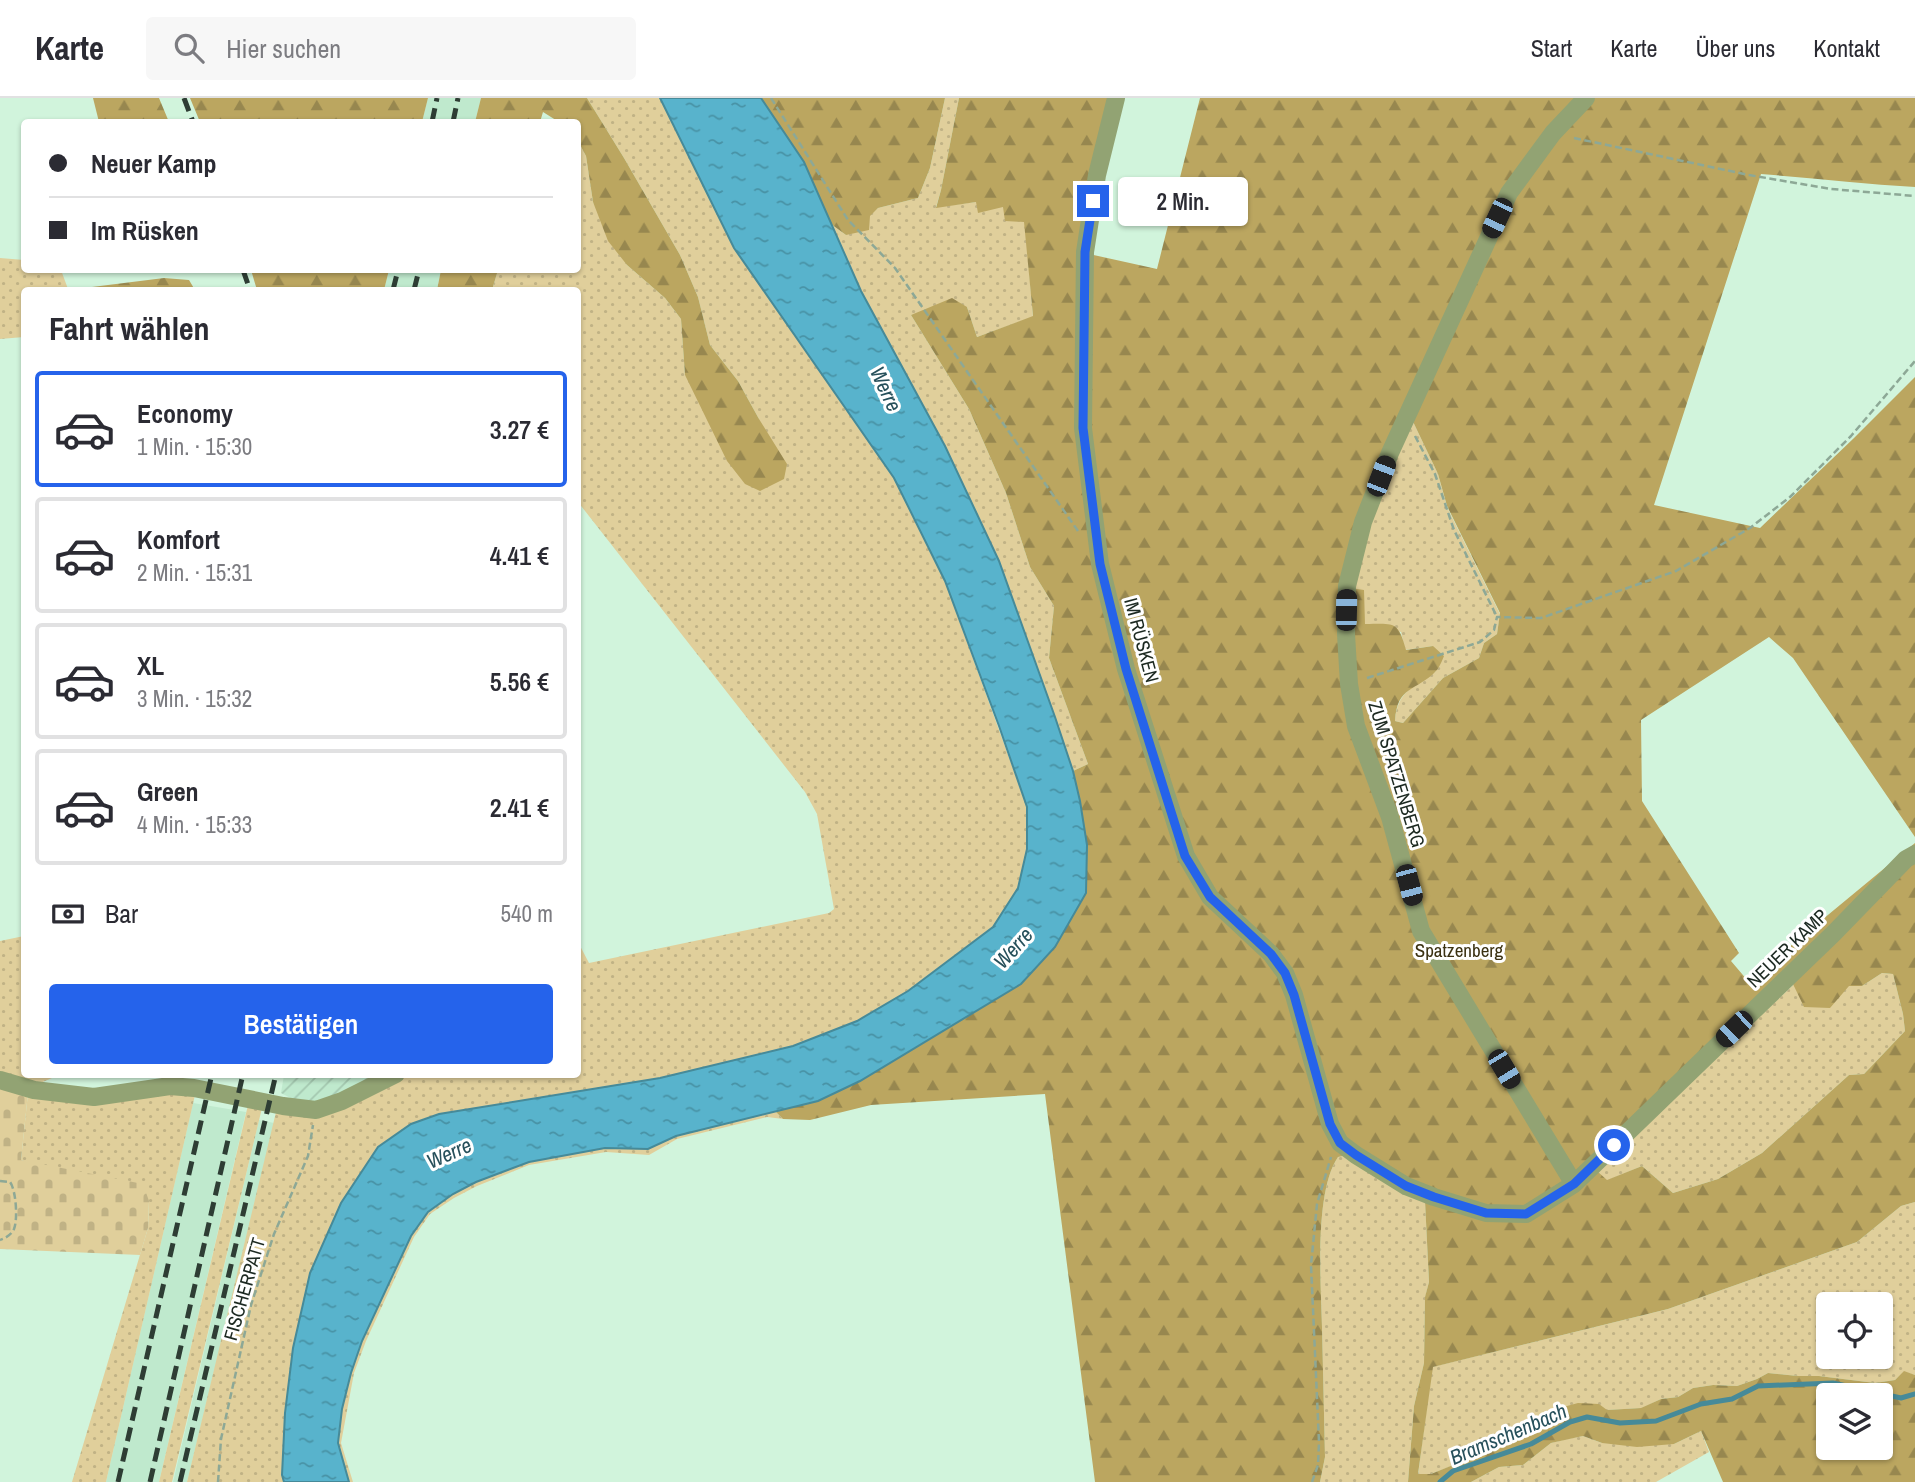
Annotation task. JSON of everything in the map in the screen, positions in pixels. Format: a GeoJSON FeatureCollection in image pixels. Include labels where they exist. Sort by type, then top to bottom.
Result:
{"type":"FeatureCollection","features":[{"type":"Feature","properties":{"kind":"street","name":"IM RÜSKEN"},"geometry":{"type":"LineString","coordinates":[[1116,98],[1097,175],[1085,252],[1083,428],[1100,564],[1126,669],[1185,856],[1210,897],[1271,954],[1285,973],[1294,995],[1330,1124],[1340,1143]]}},
{"type":"Feature","properties":{"kind":"street","name":"ZUM SPATZENBERG"},"geometry":{"type":"LineString","coordinates":[[1574,1184],[1421,931],[1390,817],[1356,726],[1349,684],[1346,634],[1347,586],[1363,522],[1390,453],[1509,193],[1553,133],[1586,98]]}},
{"type":"Feature","properties":{"kind":"street","name":"NEUER KAMP"},"geometry":{"type":"LineString","coordinates":[[1340,1143],[1406,1186],[1434,1197],[1486,1213],[1526,1214],[1574,1184],[1906,859],[1915,854]]}},
{"type":"Feature","properties":{"kind":"street"},"geometry":{"type":"LineString","coordinates":[[0,1080],[34,1090],[94,1097],[170,1086],[194,1088],[316,1110],[342,1101],[388,1078]]}},
{"type":"Feature","properties":{"kind":"path"},"geometry":{"type":"LineString","coordinates":[[771,98],[848,220],[895,268],[1084,541]]}},
{"type":"Feature","properties":{"kind":"path"},"geometry":{"type":"LineString","coordinates":[[1553,133],[1831,189],[1915,196]]}},
{"type":"Feature","properties":{"kind":"path"},"geometry":{"type":"LineString","coordinates":[[1497,617],[1541,618],[1676,571],[1750,528],[1790,497],[1851,436],[1915,361]]}},
{"type":"Feature","properties":{"kind":"path"},"geometry":{"type":"LineString","coordinates":[[1349,684],[1480,642],[1494,630],[1497,617],[1454,530],[1435,474],[1406,418]]}},
{"type":"Feature","properties":{"kind":"path","name":"FISCHERPATT"},"geometry":{"type":"LineString","coordinates":[[218,1482],[221,1439],[251,1305],[274,1234],[308,1156],[316,1110]]}},
{"type":"Feature","properties":{"kind":"path"},"geometry":{"type":"LineString","coordinates":[[1312,1482],[1318,1465],[1320,1441],[1311,1265],[1313,1236],[1317,1205],[1329,1160],[1340,1143]]}},
{"type":"Feature","properties":{"kind":"path"},"geometry":{"type":"LineString","coordinates":[[0,1181],[10,1182],[15,1189],[14,1228],[8,1237],[0,1240]]}},
{"type":"Feature","properties":{"kind":"shaded area"},"geometry":{"type":"Polygon","coordinates":[[[428,98],[481,98],[476,119],[423,119],[428,98]]]}},
{"type":"Feature","properties":{"kind":"shaded area"},"geometry":{"type":"Polygon","coordinates":[[[388,273],[440,273],[438,287],[385,287],[388,273]]]}},
{"type":"Feature","properties":{"kind":"shaded area"},"geometry":{"type":"Polygon","coordinates":[[[284,1078],[401,1078],[325,1116],[281,1093],[284,1078]]]}},
{"type":"Feature","properties":{"kind":"shaded area"},"geometry":{"type":"Polygon","coordinates":[[[193,1103],[246,1112],[159,1482],[106,1482],[193,1103]]]}},
{"type":"Feature","properties":{"kind":"shaded area"},"geometry":{"type":"Polygon","coordinates":[[[259,1120],[274,1123],[245,1247],[187,1482],[173,1482],[259,1120]]]}},
{"type":"Feature","properties":{"kind":"green space"},"geometry":{"type":"Polygon","coordinates":[[[93,98],[159,98],[168,119],[98,119],[93,98]]]}},
{"type":"Feature","properties":{"kind":"green space"},"geometry":{"type":"Polygon","coordinates":[[[190,98],[428,98],[423,119],[199,119],[190,98]]]}},
{"type":"Feature","properties":{"kind":"green space"},"geometry":{"type":"Polygon","coordinates":[[[481,98],[587,98],[680,255],[698,297],[710,345],[738,381],[787,464],[784,479],[760,491],[745,484],[727,461],[685,375],[681,319],[665,298],[627,265],[608,241],[593,202],[586,156],[581,147],[581,119],[554,119],[543,112],[541,119],[476,119],[481,98]]]}},
{"type":"Feature","properties":{"kind":"green space"},"geometry":{"type":"Polygon","coordinates":[[[587,98],[660,98],[734,248],[894,478],[945,581],[1027,807],[1027,849],[1018,888],[993,927],[908,991],[857,1021],[793,1046],[660,1078],[439,1114],[341,1203],[310,1274],[293,1348],[285,1413],[282,1475],[284,1482],[187,1482],[276,1112],[325,1116],[401,1078],[581,1078],[581,948],[589,963],[829,913],[834,909],[817,814],[805,792],[581,506],[581,287],[493,287],[497,273],[581,273],[581,147],[586,156],[593,202],[627,265],[665,298],[681,319],[685,375],[759,419],[738,381],[710,345],[698,297],[680,255],[587,98]]]}},
{"type":"Feature","properties":{"kind":"green space"},"geometry":{"type":"Polygon","coordinates":[[[761,98],[945,98],[930,168],[918,198],[878,208],[870,216],[869,230],[846,235],[831,224],[804,162],[761,98]]]}},
{"type":"Feature","properties":{"kind":"green space"},"geometry":{"type":"Polygon","coordinates":[[[945,98],[959,98],[936,207],[976,202],[1004,207],[1025,222],[1033,317],[977,337],[967,307],[911,315],[969,409],[1006,493],[1030,567],[1054,606],[1049,658],[1088,764],[1073,771],[999,561],[945,446],[861,291],[831,224],[846,235],[878,208],[918,198],[930,168],[945,98]]]}},
{"type":"Feature","properties":{"kind":"green space","name":"Spatzenberg"},"geometry":{"type":"Polygon","coordinates":[[[959,98],[1112,98],[1080,252],[1157,269],[1200,98],[1915,98],[1915,187],[1761,174],[1654,505],[1760,528],[1915,377],[1915,837],[1793,658],[1769,637],[1641,720],[1642,801],[1739,953],[1731,961],[1748,981],[1915,843],[1915,1202],[1901,1206],[1857,1242],[1668,1309],[1433,1367],[1418,1474],[1431,1474],[1519,1438],[1540,1417],[1578,1403],[1599,1404],[1607,1410],[1641,1408],[1661,1399],[1678,1397],[1693,1388],[1737,1386],[1768,1373],[1875,1383],[1895,1380],[1904,1371],[1915,1375],[1915,1482],[1723,1482],[1701,1431],[1674,1444],[1637,1447],[1602,1443],[1583,1436],[1551,1443],[1523,1465],[1499,1467],[1471,1482],[1408,1482],[1414,1406],[1424,1363],[1425,1297],[1429,1282],[1425,1201],[1348,1155],[1338,1157],[1330,1173],[1322,1215],[1320,1264],[1325,1457],[1320,1482],[1095,1482],[1045,1094],[871,1105],[810,1120],[783,1119],[775,1111],[818,1101],[860,1081],[1021,984],[1087,845],[1073,771],[1088,764],[1049,658],[1054,606],[1030,567],[1006,493],[969,409],[911,315],[952,298],[967,307],[977,337],[1033,316],[1024,222],[1005,221],[1003,207],[978,213],[976,202],[936,208],[959,98]],[[1406,407],[1342,587],[1364,590],[1365,624],[1389,624],[1400,633],[1406,650],[1433,646],[1444,656],[1429,678],[1409,690],[1399,701],[1395,721],[1403,723],[1443,678],[1479,658],[1484,643],[1497,634],[1500,613],[1447,506],[1438,474],[1406,407]],[[1882,973],[1862,986],[1849,986],[1830,1008],[1804,1007],[1793,984],[1597,1171],[1607,1180],[1642,1166],[1673,1193],[1718,1179],[1762,1153],[1849,1075],[1864,1074],[1905,1031],[1893,974],[1882,973]]]}},
{"type":"Feature","properties":{"kind":"green space"},"geometry":{"type":"Polygon","coordinates":[[[0,258],[21,260],[21,273],[62,273],[67,287],[21,287],[21,337],[0,339],[0,258]]]}},
{"type":"Feature","properties":{"kind":"green space"},"geometry":{"type":"Polygon","coordinates":[[[252,273],[388,273],[385,287],[256,287],[252,273]]]}},
{"type":"Feature","properties":{"kind":"green space"},"geometry":{"type":"Polygon","coordinates":[[[440,273],[497,273],[493,287],[438,287],[440,273]]]}},
{"type":"Feature","properties":{"kind":"green space"},"geometry":{"type":"Polygon","coordinates":[[[164,278],[189,280],[193,287],[92,287],[164,278]]]}},
{"type":"Feature","properties":{"kind":"green space"},"geometry":{"type":"Polygon","coordinates":[[[1406,407],[1438,474],[1447,507],[1500,614],[1497,634],[1484,643],[1479,658],[1443,678],[1403,723],[1395,721],[1403,696],[1436,671],[1433,646],[1405,650],[1401,632],[1365,624],[1342,586],[1406,407]]]}},
{"type":"Feature","properties":{"kind":"green space"},"geometry":{"type":"Polygon","coordinates":[[[21,937],[21,1078],[52,1078],[31,1087],[0,1077],[0,941],[21,937]]]}},
{"type":"Feature","properties":{"kind":"green space"},"geometry":{"type":"Polygon","coordinates":[[[1882,973],[1893,974],[1905,1031],[1864,1074],[1849,1075],[1762,1153],[1718,1179],[1673,1193],[1642,1166],[1606,1181],[1597,1171],[1794,984],[1862,986],[1882,973]]]}},
{"type":"Feature","properties":{"kind":"green space"},"geometry":{"type":"Polygon","coordinates":[[[0,1086],[28,1093],[21,1160],[143,1184],[149,1201],[148,1228],[140,1255],[0,1249],[0,1086]]]}},
{"type":"Feature","properties":{"kind":"green space"},"geometry":{"type":"Polygon","coordinates":[[[28,1093],[195,1095],[106,1482],[72,1482],[148,1228],[149,1201],[21,1160],[28,1093]]]}},
{"type":"Feature","properties":{"kind":"green space"},"geometry":{"type":"Polygon","coordinates":[[[248,1105],[262,1108],[172,1482],[159,1482],[248,1105]]]}},
{"type":"Feature","properties":{"kind":"green space"},"geometry":{"type":"Polygon","coordinates":[[[775,1111],[783,1119],[767,1117],[677,1139],[649,1155],[606,1152],[529,1165],[477,1186],[430,1214],[414,1237],[354,1373],[341,1443],[353,1482],[349,1482],[338,1443],[342,1409],[351,1373],[362,1341],[411,1236],[428,1212],[476,1182],[529,1162],[605,1148],[648,1149],[676,1136],[775,1111]]]}},
{"type":"Feature","properties":{"kind":"green space"},"geometry":{"type":"Polygon","coordinates":[[[1348,1155],[1425,1200],[1429,1282],[1425,1298],[1424,1363],[1414,1406],[1408,1482],[1320,1482],[1325,1457],[1320,1264],[1322,1215],[1330,1173],[1338,1157],[1348,1155]]]}},
{"type":"Feature","properties":{"kind":"green space"},"geometry":{"type":"Polygon","coordinates":[[[1915,1202],[1915,1375],[1904,1372],[1895,1380],[1875,1383],[1768,1373],[1737,1386],[1693,1388],[1678,1397],[1661,1399],[1642,1408],[1607,1410],[1526,1429],[1519,1438],[1492,1450],[1431,1474],[1418,1475],[1432,1367],[1668,1309],[1857,1242],[1901,1206],[1915,1202]]]}},
{"type":"Feature","properties":{"kind":"green space"},"geometry":{"type":"Polygon","coordinates":[[[1701,1431],[1709,1452],[1656,1482],[1471,1482],[1499,1467],[1523,1465],[1551,1443],[1567,1439],[1583,1436],[1602,1443],[1674,1444],[1701,1431]]]}},
{"type":"Feature","properties":{"kind":"water","name":"Werre"},"geometry":{"type":"Polygon","coordinates":[[[660,98],[761,98],[804,162],[861,291],[945,446],[999,561],[1073,771],[1087,845],[1086,893],[1055,947],[1021,984],[860,1081],[818,1101],[676,1136],[648,1149],[605,1148],[529,1162],[476,1182],[428,1212],[411,1236],[362,1341],[351,1373],[342,1409],[338,1443],[349,1482],[284,1482],[282,1475],[285,1413],[293,1348],[310,1273],[341,1203],[378,1147],[411,1124],[439,1114],[660,1078],[793,1046],[857,1021],[908,991],[993,927],[1018,888],[1027,849],[1027,807],[945,581],[894,478],[734,248],[660,98]]]}},
{"type":"Feature","properties":{"kind":"waterway","name":"Bramschenbach"},"geometry":{"type":"LineString","coordinates":[[1440,1482],[1453,1471],[1531,1444],[1570,1422],[1587,1417],[1620,1423],[1656,1421],[1701,1404],[1732,1399],[1758,1386],[1833,1383],[1901,1398],[1915,1394]]}},
{"type":"Feature","properties":{"kind":"railway"},"geometry":{"type":"LineString","coordinates":[[184,98],[192,119]]}},
{"type":"Feature","properties":{"kind":"railway"},"geometry":{"type":"LineString","coordinates":[[433,119],[437,98]]}},
{"type":"Feature","properties":{"kind":"railway"},"geometry":{"type":"LineString","coordinates":[[454,119],[458,98]]}},
{"type":"Feature","properties":{"kind":"railway"},"geometry":{"type":"LineString","coordinates":[[244,273],[249,287]]}},
{"type":"Feature","properties":{"kind":"railway"},"geometry":{"type":"LineString","coordinates":[[394,287],[397,273]]}},
{"type":"Feature","properties":{"kind":"railway"},"geometry":{"type":"LineString","coordinates":[[415,287],[418,273]]}},
{"type":"Feature","properties":{"kind":"railway"},"geometry":{"type":"LineString","coordinates":[[118,1482],[211,1078]]}},
{"type":"Feature","properties":{"kind":"railway"},"geometry":{"type":"LineString","coordinates":[[150,1482],[242,1078]]}},
{"type":"Feature","properties":{"kind":"railway"},"geometry":{"type":"LineString","coordinates":[[180,1482],[275,1078]]}},
{"type":"Feature","properties":{"kind":"route"},"geometry":{"type":"LineString","coordinates":[[1093,201],[1085,252],[1083,428],[1100,564],[1126,669],[1185,856],[1210,897],[1271,954],[1285,973],[1294,995],[1330,1124],[1340,1143],[1406,1186],[1434,1197],[1486,1213],[1526,1214],[1574,1184],[1614,1145]]}}]}
